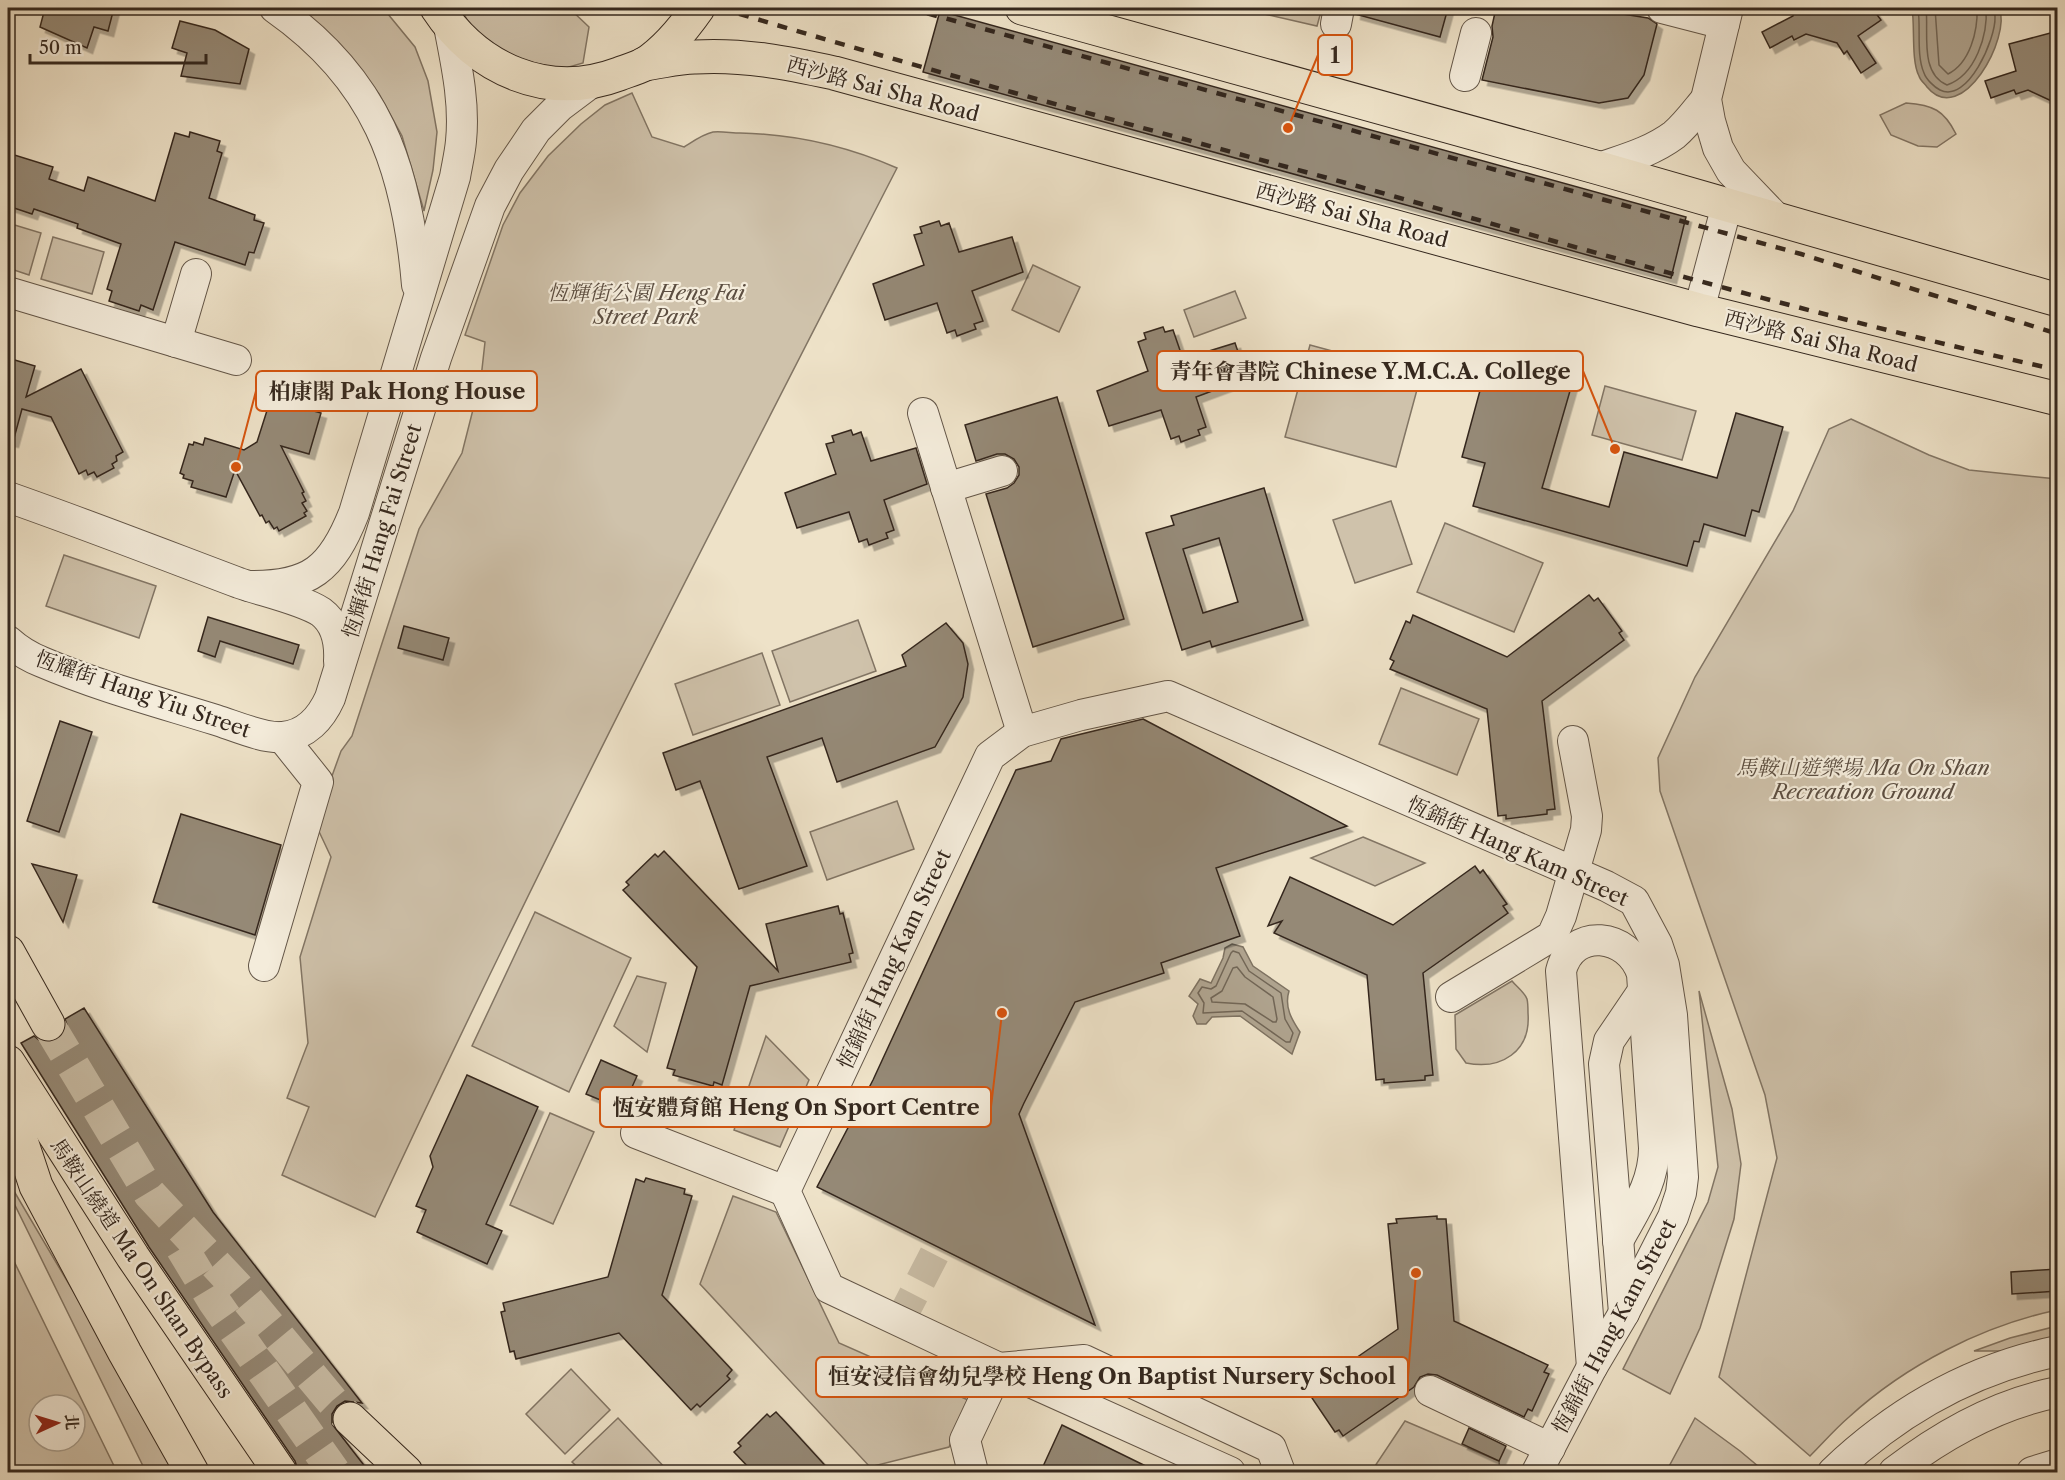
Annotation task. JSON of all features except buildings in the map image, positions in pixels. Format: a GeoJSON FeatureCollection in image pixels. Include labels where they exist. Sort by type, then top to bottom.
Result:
{"type":"FeatureCollection","features":[{"type":"Feature","properties":{"kind":"main road"},"geometry":{"type":"LineString","coordinates":[[443,17],[467,45],[487,60],[514,74],[555,82],[592,82],[644,64],[683,30],[698,8]]}},
{"type":"Feature","properties":{"kind":"main road"},"geometry":{"type":"LineString","coordinates":[[1022,8],[1599,168],[2058,300]]}},
{"type":"Feature","properties":{"kind":"main road","name":"西沙路 Sai Sha Road"},"geometry":{"type":"LineString","coordinates":[[644,64],[693,57],[741,57],[785,62],[834,73],[1699,310],[2058,399]]}},
{"type":"Feature","properties":{"kind":"main road"},"geometry":{"type":"LineString","coordinates":[[8,952],[48,1023]]}},
{"type":"Feature","properties":{"kind":"main road","name":"馬鞍山繞道 Ma On Shan Bypass"},"geometry":{"type":"LineString","coordinates":[[8,1062],[133,1257],[280,1473]]}},
{"type":"Feature","properties":{"kind":"main road"},"geometry":{"type":"LineString","coordinates":[[8,1101],[36,1186],[192,1473]]}},
{"type":"Feature","properties":{"kind":"main road"},"geometry":{"type":"LineString","coordinates":[[351,1419],[406,1473]]}},
{"type":"Feature","properties":{"kind":"street"},"geometry":{"type":"LineString","coordinates":[[275,8],[320,42],[362,94],[376,119],[399,174],[406,204],[413,239],[418,303]]}},
{"type":"Feature","properties":{"kind":"street"},"geometry":{"type":"LineString","coordinates":[[1662,8],[1726,16],[1706,99],[1714,137],[1723,159],[1744,187],[1778,220]]}},
{"type":"Feature","properties":{"kind":"street","name":"恆輝街 Hang Fai Street"},"geometry":{"type":"LineString","coordinates":[[249,586],[290,584],[310,576],[329,561],[344,538],[455,177],[461,141],[462,108],[457,66],[443,17]]}},
{"type":"Feature","properties":{"kind":"street"},"geometry":{"type":"LineString","coordinates":[[1465,76],[1476,33]]}},
{"type":"Feature","properties":{"kind":"street","name":"恆輝街 Hang Fai Street"},"geometry":{"type":"LineString","coordinates":[[282,737],[302,732],[319,717],[330,698],[436,358],[490,206],[509,170],[536,130],[560,106],[592,82]]}},
{"type":"Feature","properties":{"kind":"street"},"geometry":{"type":"LineString","coordinates":[[1599,168],[1639,154],[1675,134],[1706,99]]}},
{"type":"Feature","properties":{"kind":"street"},"geometry":{"type":"LineString","coordinates":[[1699,310],[1727,205]]}},
{"type":"Feature","properties":{"kind":"street"},"geometry":{"type":"LineString","coordinates":[[176,342],[195,274]]}},
{"type":"Feature","properties":{"kind":"street"},"geometry":{"type":"LineString","coordinates":[[8,292],[236,360]]}},
{"type":"Feature","properties":{"kind":"street"},"geometry":{"type":"LineString","coordinates":[[923,413],[1022,732]]}},
{"type":"Feature","properties":{"kind":"street"},"geometry":{"type":"LineString","coordinates":[[946,488],[1002,471]]}},
{"type":"Feature","properties":{"kind":"street"},"geometry":{"type":"LineString","coordinates":[[9,499],[249,586]]}},
{"type":"Feature","properties":{"kind":"street","name":"恆輝街 Hang Fai Street"},"geometry":{"type":"LineString","coordinates":[[249,586],[311,607],[322,613],[331,623],[338,637],[339,670]]}},
{"type":"Feature","properties":{"kind":"street","name":"恆耀街 Hang Yiu Street"},"geometry":{"type":"LineString","coordinates":[[8,641],[19,651],[43,663],[131,694],[258,733],[282,737]]}},
{"type":"Feature","properties":{"kind":"street","name":"恆錦街 Hang Kam Street"},"geometry":{"type":"LineString","coordinates":[[785,1191],[990,756],[1022,732],[1081,715],[1168,696],[1606,886],[1634,901],[1657,944],[1670,997],[1683,1161],[1681,1193],[1672,1217],[1624,1313],[1592,1367],[1548,1464]]}},
{"type":"Feature","properties":{"kind":"street"},"geometry":{"type":"LineString","coordinates":[[264,966],[318,782],[282,737]]}},
{"type":"Feature","properties":{"kind":"street"},"geometry":{"type":"LineString","coordinates":[[1451,997],[1552,936],[1561,916],[1586,830],[1587,816],[1573,741]]}},
{"type":"Feature","properties":{"kind":"street"},"geometry":{"type":"LineString","coordinates":[[1592,1367],[1562,984],[1564,962],[1570,953],[1580,945],[1601,940],[1612,942],[1628,951],[1637,962],[1642,974],[1654,1164],[1648,1185],[1618,1241]]}},
{"type":"Feature","properties":{"kind":"street"},"geometry":{"type":"LineString","coordinates":[[1624,1313],[1604,1064],[1607,1047],[1643,991]]}},
{"type":"Feature","properties":{"kind":"street"},"geometry":{"type":"LineString","coordinates":[[1620,1024],[1633,1212]]}},
{"type":"Feature","properties":{"kind":"street"},"geometry":{"type":"LineString","coordinates":[[636,1133],[785,1191],[828,1288],[1230,1473]]}},
{"type":"Feature","properties":{"kind":"street"},"geometry":{"type":"LineString","coordinates":[[8,1143],[36,1186]]}},
{"type":"Feature","properties":{"kind":"street"},"geometry":{"type":"LineString","coordinates":[[1833,1473],[1873,1437],[1921,1403],[1998,1368],[2058,1351]]}},
{"type":"Feature","properties":{"kind":"street"},"geometry":{"type":"LineString","coordinates":[[999,1368],[1084,1360],[1271,1448],[1280,1473]]}},
{"type":"Feature","properties":{"kind":"street"},"geometry":{"type":"LineString","coordinates":[[973,1473],[965,1440],[999,1368]]}},
{"type":"Feature","properties":{"kind":"street"},"geometry":{"type":"LineString","coordinates":[[1430,1391],[1548,1464]]}},
{"type":"Feature","properties":{"kind":"street"},"geometry":{"type":"LineString","coordinates":[[1894,1473],[1964,1426],[2022,1401],[2058,1392]]}},
{"type":"Feature","properties":{"kind":"green space"},"geometry":{"type":"Polygon","coordinates":[[[298,8],[383,8],[415,47],[428,81],[437,132],[433,170],[424,211],[402,136],[379,94],[351,57],[298,8]]]}},
{"type":"Feature","properties":{"kind":"green space"},"geometry":{"type":"Polygon","coordinates":[[[458,8],[569,8],[589,27],[583,63],[562,69],[516,59],[479,43],[462,10],[458,8]]]}},
{"type":"Feature","properties":{"kind":"green space"},"geometry":{"type":"Polygon","coordinates":[[[1238,8],[1322,8],[1317,26],[1238,8]]]}},
{"type":"Feature","properties":{"kind":"green space","name":"恆輝街公園 Heng Fai Street Park"},"geometry":{"type":"Polygon","coordinates":[[[632,93],[652,137],[684,147],[713,132],[781,136],[859,153],[897,168],[565,821],[375,1217],[282,1175],[309,1107],[287,1098],[308,1043],[300,957],[331,857],[315,823],[341,751],[352,736],[419,529],[462,453],[481,378],[485,342],[465,335],[503,225],[520,193],[548,156],[581,124],[605,105],[632,93]]]}},
{"type":"Feature","properties":{"kind":"green space"},"geometry":{"type":"Polygon","coordinates":[[[1906,103],[1924,105],[1937,110],[1947,119],[1956,134],[1937,147],[1918,146],[1891,135],[1880,115],[1906,103]]]}},
{"type":"Feature","properties":{"kind":"green space"},"geometry":{"type":"Polygon","coordinates":[[[8,223],[41,233],[29,275],[8,268],[8,223]]]}},
{"type":"Feature","properties":{"kind":"green space"},"geometry":{"type":"Polygon","coordinates":[[[53,237],[104,252],[92,294],[41,279],[53,237]]]}},
{"type":"Feature","properties":{"kind":"green space"},"geometry":{"type":"Polygon","coordinates":[[[1033,265],[1080,287],[1059,332],[1012,310],[1033,265]]]}},
{"type":"Feature","properties":{"kind":"green space"},"geometry":{"type":"Polygon","coordinates":[[[1235,291],[1246,318],[1194,337],[1184,310],[1235,291]]]}},
{"type":"Feature","properties":{"kind":"green space"},"geometry":{"type":"Polygon","coordinates":[[[1310,345],[1421,375],[1396,467],[1285,437],[1310,345]]]}},
{"type":"Feature","properties":{"kind":"green space"},"geometry":{"type":"Polygon","coordinates":[[[1605,386],[1696,411],[1682,460],[1592,435],[1605,386]]]}},
{"type":"Feature","properties":{"kind":"green space","name":"馬鞍山遊樂場 Ma On Shan Recreation Ground"},"geometry":{"type":"Polygon","coordinates":[[[1851,419],[1929,455],[1969,470],[2057,479],[2057,1310],[2001,1326],[1973,1337],[1920,1365],[1871,1398],[1810,1456],[1719,1377],[1777,1158],[1765,1095],[1660,791],[1658,758],[1695,677],[1793,511],[1829,429],[1851,419]]]}},
{"type":"Feature","properties":{"kind":"green space"},"geometry":{"type":"Polygon","coordinates":[[[1391,501],[1412,564],[1355,583],[1333,520],[1391,501]]]}},
{"type":"Feature","properties":{"kind":"green space"},"geometry":{"type":"Polygon","coordinates":[[[1445,523],[1543,563],[1514,632],[1417,592],[1445,523]]]}},
{"type":"Feature","properties":{"kind":"green space"},"geometry":{"type":"Polygon","coordinates":[[[64,555],[156,586],[139,638],[46,606],[64,555]]]}},
{"type":"Feature","properties":{"kind":"green space"},"geometry":{"type":"Polygon","coordinates":[[[858,620],[876,671],[790,702],[772,651],[858,620]]]}},
{"type":"Feature","properties":{"kind":"green space"},"geometry":{"type":"Polygon","coordinates":[[[762,653],[780,705],[693,735],[675,684],[762,653]]]}},
{"type":"Feature","properties":{"kind":"green space"},"geometry":{"type":"Polygon","coordinates":[[[1401,688],[1479,719],[1457,775],[1379,744],[1401,688]]]}},
{"type":"Feature","properties":{"kind":"green space"},"geometry":{"type":"Polygon","coordinates":[[[897,801],[914,849],[827,880],[810,832],[897,801]]]}},
{"type":"Feature","properties":{"kind":"green space"},"geometry":{"type":"Polygon","coordinates":[[[1363,837],[1425,863],[1375,886],[1311,858],[1363,837]]]}},
{"type":"Feature","properties":{"kind":"green space"},"geometry":{"type":"Polygon","coordinates":[[[535,912],[631,958],[569,1092],[472,1046],[535,912]]]}},
{"type":"Feature","properties":{"kind":"green space"},"geometry":{"type":"Polygon","coordinates":[[[637,976],[666,983],[647,1052],[614,1026],[637,976]]]}},
{"type":"Feature","properties":{"kind":"green space"},"geometry":{"type":"Polygon","coordinates":[[[1512,981],[1527,999],[1528,1008],[1528,1027],[1519,1048],[1502,1061],[1491,1064],[1466,1063],[1456,1049],[1455,1015],[1512,981]]]}},
{"type":"Feature","properties":{"kind":"green space"},"geometry":{"type":"Polygon","coordinates":[[[1699,991],[1732,1109],[1741,1164],[1734,1219],[1700,1328],[1670,1394],[1623,1369],[1708,1202],[1718,1167],[1699,991]]]}},
{"type":"Feature","properties":{"kind":"green space"},"geometry":{"type":"Polygon","coordinates":[[[766,1036],[809,1080],[780,1147],[734,1130],[766,1036]]]}},
{"type":"Feature","properties":{"kind":"green space"},"geometry":{"type":"Polygon","coordinates":[[[550,1113],[594,1132],[553,1224],[510,1205],[550,1113]]]}},
{"type":"Feature","properties":{"kind":"green space"},"geometry":{"type":"Polygon","coordinates":[[[8,1181],[180,1472],[146,1472],[8,1191],[8,1181]]]}},
{"type":"Feature","properties":{"kind":"green space"},"geometry":{"type":"Polygon","coordinates":[[[733,1196],[776,1212],[839,1343],[968,1400],[949,1447],[870,1467],[700,1284],[733,1196]]]}},
{"type":"Feature","properties":{"kind":"green space"},"geometry":{"type":"Polygon","coordinates":[[[8,1249],[78,1393],[27,1393],[27,1453],[87,1453],[87,1411],[117,1472],[8,1472],[8,1249]]]}},
{"type":"Feature","properties":{"kind":"green space"},"geometry":{"type":"Polygon","coordinates":[[[2057,1326],[2057,1337],[2006,1351],[1974,1351],[2010,1338],[2057,1326]]]}},
{"type":"Feature","properties":{"kind":"green space"},"geometry":{"type":"Polygon","coordinates":[[[571,1369],[610,1410],[565,1454],[526,1414],[571,1369]]]}},
{"type":"Feature","properties":{"kind":"green space"},"geometry":{"type":"Polygon","coordinates":[[[618,1418],[669,1472],[583,1472],[572,1462],[618,1418]]]}},
{"type":"Feature","properties":{"kind":"green space"},"geometry":{"type":"Polygon","coordinates":[[[1695,1418],[1740,1451],[1765,1472],[1666,1472],[1695,1418]]]}},
{"type":"Feature","properties":{"kind":"green space"},"geometry":{"type":"Polygon","coordinates":[[[1405,1421],[1499,1461],[1500,1472],[1371,1472],[1405,1421]]]}},
{"type":"Feature","properties":{"kind":"water"},"geometry":{"type":"Polygon","coordinates":[[[1912,8],[1999,8],[2001,21],[1998,38],[1981,74],[1969,88],[1955,96],[1941,97],[1927,87],[1920,77],[1915,62],[1912,8]]]}},
{"type":"Feature","properties":{"kind":"water"},"geometry":{"type":"Polygon","coordinates":[[[1232,944],[1243,947],[1253,966],[1289,991],[1288,1008],[1300,1032],[1292,1054],[1240,1016],[1212,1017],[1206,1024],[1197,1024],[1193,1016],[1198,1004],[1189,996],[1200,979],[1211,983],[1223,958],[1225,948],[1232,944]]]}},
{"type":"Feature","properties":{"kind":"tunnel"},"geometry":{"type":"LineString","coordinates":[[48,1024],[150,1194],[237,1287],[332,1401],[350,1419]]}},
{"type":"Feature","properties":{"kind":"tunnel"},"geometry":{"type":"LineString","coordinates":[[900,1321],[938,1247]]}},
{"type":"Feature","properties":{"kind":"tunnel"},"geometry":{"type":"LineString","coordinates":[[182,1248],[214,1301],[334,1472]]}},
{"type":"Feature","properties":{"kind":"railway"},"geometry":{"type":"LineString","coordinates":[[720,8],[958,77],[1706,283],[1969,350],[2058,370]]}},
{"type":"Feature","properties":{"kind":"railway"},"geometry":{"type":"LineString","coordinates":[[908,8],[1801,254],[2058,334]]}},
{"type":"Feature","properties":{"kind":"place","name":"1"},"geometry":{"type":"Point","coordinates":[1288,128]}},
{"type":"Feature","properties":{"kind":"place","name":"青年會書院 Chinese Y.M.C.A. College"},"geometry":{"type":"Point","coordinates":[1615,449]}},
{"type":"Feature","properties":{"kind":"place","name":"柏康閣 Pak Hong House"},"geometry":{"type":"Point","coordinates":[236,467]}},
{"type":"Feature","properties":{"kind":"place","name":"恆安體育館 Heng On Sport Centre"},"geometry":{"type":"Point","coordinates":[1002,1013]}},
{"type":"Feature","properties":{"kind":"place","name":"恒安浸信會幼兒學校 Heng On Baptist Nursery School"},"geometry":{"type":"Point","coordinates":[1416,1273]}}]}
